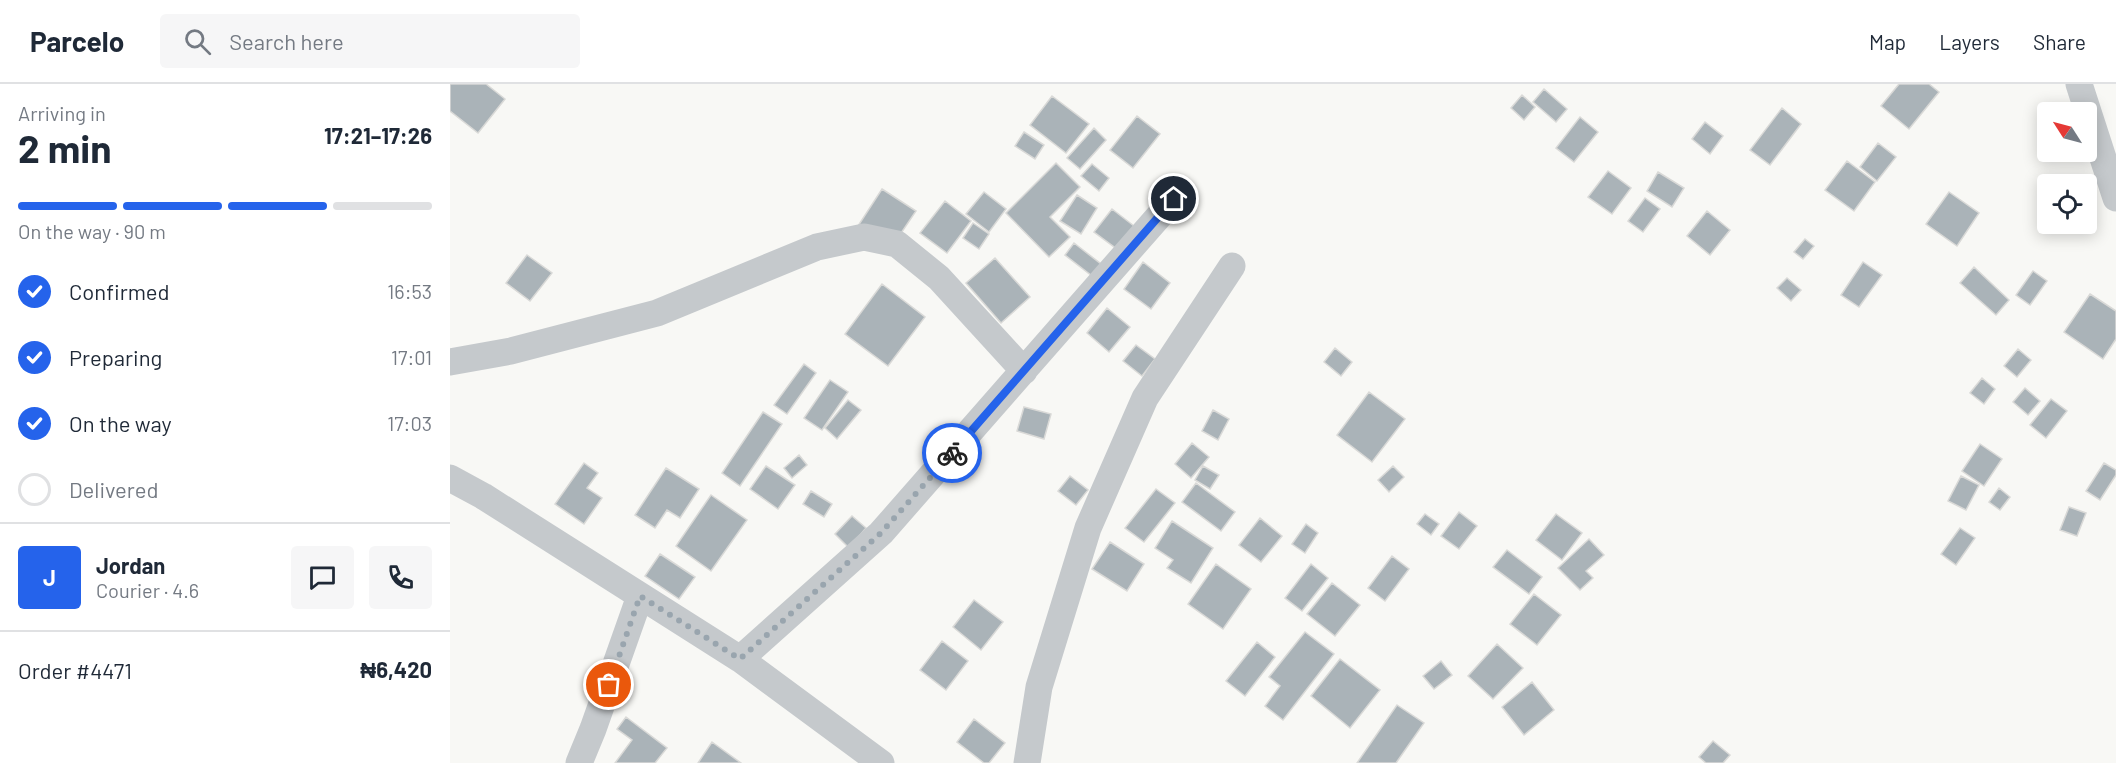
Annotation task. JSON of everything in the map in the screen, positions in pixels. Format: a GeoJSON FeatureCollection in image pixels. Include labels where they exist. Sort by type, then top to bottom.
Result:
{"type":"FeatureCollection","features":[{"type":"Feature","properties":{"kind":"street"},"geometry":{"type":"LineString","coordinates":[[2079,84],[2116,198]]}},
{"type":"Feature","properties":{"kind":"street"},"geometry":{"type":"LineString","coordinates":[[740,659],[881,533],[1174,199]]}},
{"type":"Feature","properties":{"kind":"street"},"geometry":{"type":"LineString","coordinates":[[450,362],[511,351],[657,313],[817,247],[864,237],[897,244],[939,278],[1024,371]]}},
{"type":"Feature","properties":{"kind":"street"},"geometry":{"type":"LineString","coordinates":[[1027,763],[1039,687],[1088,528],[1145,398],[1232,266]]}},
{"type":"Feature","properties":{"kind":"street"},"geometry":{"type":"LineString","coordinates":[[450,478],[483,496],[740,659],[881,763]]}},
{"type":"Feature","properties":{"kind":"street"},"geometry":{"type":"LineString","coordinates":[[579,763],[640,596]]}},
{"type":"Feature","properties":{"kind":"building"},"geometry":{"type":"Polygon","coordinates":[[[450,84],[486,84],[505,99],[478,133],[450,111],[450,84]]]}},
{"type":"Feature","properties":{"kind":"building"},"geometry":{"type":"Polygon","coordinates":[[[1899,84],[1929,84],[1939,92],[1909,129],[1881,106],[1899,84]]]}},
{"type":"Feature","properties":{"kind":"building"},"geometry":{"type":"Polygon","coordinates":[[[1544,89],[1567,109],[1556,122],[1533,102],[1544,89]]]}},
{"type":"Feature","properties":{"kind":"building"},"geometry":{"type":"Polygon","coordinates":[[[1522,95],[1535,107],[1524,120],[1511,108],[1522,95]]]}},
{"type":"Feature","properties":{"kind":"building"},"geometry":{"type":"Polygon","coordinates":[[[1052,96],[1089,124],[1066,153],[1030,125],[1052,96]]]}},
{"type":"Feature","properties":{"kind":"building"},"geometry":{"type":"Polygon","coordinates":[[[1782,108],[1801,124],[1770,165],[1750,150],[1782,108]]]}},
{"type":"Feature","properties":{"kind":"building"},"geometry":{"type":"Polygon","coordinates":[[[1137,116],[1160,134],[1133,168],[1110,150],[1137,116]]]}},
{"type":"Feature","properties":{"kind":"building"},"geometry":{"type":"Polygon","coordinates":[[[1580,117],[1598,132],[1574,162],[1556,148],[1580,117]]]}},
{"type":"Feature","properties":{"kind":"building"},"geometry":{"type":"Polygon","coordinates":[[[1705,122],[1723,136],[1710,154],[1692,139],[1705,122]]]}},
{"type":"Feature","properties":{"kind":"building"},"geometry":{"type":"Polygon","coordinates":[[[1094,128],[1106,140],[1080,169],[1067,158],[1094,128]]]}},
{"type":"Feature","properties":{"kind":"building"},"geometry":{"type":"Polygon","coordinates":[[[1024,132],[1044,145],[1035,159],[1015,146],[1024,132]]]}},
{"type":"Feature","properties":{"kind":"building"},"geometry":{"type":"Polygon","coordinates":[[[1878,143],[1896,157],[1877,181],[1860,167],[1878,143]]]}},
{"type":"Feature","properties":{"kind":"building"},"geometry":{"type":"Polygon","coordinates":[[[1847,161],[1875,182],[1854,211],[1825,190],[1847,161]]]}},
{"type":"Feature","properties":{"kind":"building"},"geometry":{"type":"Polygon","coordinates":[[[1056,163],[1080,187],[1050,217],[1070,237],[1049,257],[1006,213],[1056,163]]]}},
{"type":"Feature","properties":{"kind":"building"},"geometry":{"type":"Polygon","coordinates":[[[1092,164],[1109,178],[1099,191],[1081,176],[1092,164]]]}},
{"type":"Feature","properties":{"kind":"building"},"geometry":{"type":"Polygon","coordinates":[[[1608,171],[1631,188],[1612,214],[1588,197],[1608,171]]]}},
{"type":"Feature","properties":{"kind":"building"},"geometry":{"type":"Polygon","coordinates":[[[1658,172],[1684,188],[1672,207],[1647,191],[1658,172]]]}},
{"type":"Feature","properties":{"kind":"building"},"geometry":{"type":"Polygon","coordinates":[[[882,189],[916,211],[889,251],[856,229],[882,189]]]}},
{"type":"Feature","properties":{"kind":"building"},"geometry":{"type":"Polygon","coordinates":[[[984,192],[1006,209],[989,232],[966,214],[984,192]]]}},
{"type":"Feature","properties":{"kind":"building"},"geometry":{"type":"Polygon","coordinates":[[[1949,192],[1979,213],[1957,246],[1926,224],[1949,192]]]}},
{"type":"Feature","properties":{"kind":"building"},"geometry":{"type":"Polygon","coordinates":[[[1077,195],[1097,208],[1081,234],[1060,221],[1077,195]]]}},
{"type":"Feature","properties":{"kind":"building"},"geometry":{"type":"Polygon","coordinates":[[[1645,198],[1660,209],[1643,232],[1628,221],[1645,198]]]}},
{"type":"Feature","properties":{"kind":"building"},"geometry":{"type":"Polygon","coordinates":[[[945,201],[971,221],[947,253],[920,233],[945,201]]]}},
{"type":"Feature","properties":{"kind":"building"},"geometry":{"type":"Polygon","coordinates":[[[1112,209],[1147,236],[1129,258],[1094,232],[1112,209]]]}},
{"type":"Feature","properties":{"kind":"building"},"geometry":{"type":"Polygon","coordinates":[[[1707,211],[1730,230],[1710,255],[1687,236],[1707,211]]]}},
{"type":"Feature","properties":{"kind":"building"},"geometry":{"type":"Polygon","coordinates":[[[973,223],[989,234],[979,249],[963,238],[973,223]]]}},
{"type":"Feature","properties":{"kind":"building"},"geometry":{"type":"Polygon","coordinates":[[[1805,239],[1814,246],[1803,259],[1794,252],[1805,239]]]}},
{"type":"Feature","properties":{"kind":"building"},"geometry":{"type":"Polygon","coordinates":[[[1074,243],[1114,274],[1105,286],[1065,255],[1074,243]]]}},
{"type":"Feature","properties":{"kind":"building"},"geometry":{"type":"Polygon","coordinates":[[[527,255],[552,273],[530,301],[506,283],[527,255]]]}},
{"type":"Feature","properties":{"kind":"building"},"geometry":{"type":"Polygon","coordinates":[[[995,258],[1030,297],[1001,323],[966,283],[995,258]]]}},
{"type":"Feature","properties":{"kind":"building"},"geometry":{"type":"Polygon","coordinates":[[[1143,262],[1170,283],[1151,309],[1124,289],[1143,262]]]}},
{"type":"Feature","properties":{"kind":"building"},"geometry":{"type":"Polygon","coordinates":[[[1863,262],[1882,275],[1859,307],[1841,295],[1863,262]]]}},
{"type":"Feature","properties":{"kind":"building"},"geometry":{"type":"Polygon","coordinates":[[[1974,267],[2009,300],[1996,315],[1960,283],[1974,267]]]}},
{"type":"Feature","properties":{"kind":"building"},"geometry":{"type":"Polygon","coordinates":[[[2033,271],[2047,281],[2030,305],[2016,295],[2033,271]]]}},
{"type":"Feature","properties":{"kind":"building"},"geometry":{"type":"Polygon","coordinates":[[[1787,278],[1801,290],[1791,301],[1777,288],[1787,278]]]}},
{"type":"Feature","properties":{"kind":"building"},"geometry":{"type":"Polygon","coordinates":[[[882,284],[925,317],[888,366],[845,334],[882,284]]]}},
{"type":"Feature","properties":{"kind":"building"},"geometry":{"type":"Polygon","coordinates":[[[2090,294],[2116,311],[2116,339],[2103,359],[2064,332],[2090,294]]]}},
{"type":"Feature","properties":{"kind":"building"},"geometry":{"type":"Polygon","coordinates":[[[1107,308],[1130,327],[1109,352],[1087,333],[1107,308]]]}},
{"type":"Feature","properties":{"kind":"building"},"geometry":{"type":"Polygon","coordinates":[[[1136,345],[1155,359],[1142,376],[1123,361],[1136,345]]]}},
{"type":"Feature","properties":{"kind":"building"},"geometry":{"type":"Polygon","coordinates":[[[1335,348],[1352,362],[1341,376],[1324,362],[1335,348]]]}},
{"type":"Feature","properties":{"kind":"building"},"geometry":{"type":"Polygon","coordinates":[[[2018,349],[2031,360],[2017,377],[2004,366],[2018,349]]]}},
{"type":"Feature","properties":{"kind":"building"},"geometry":{"type":"Polygon","coordinates":[[[804,364],[816,373],[787,414],[774,405],[804,364]]]}},
{"type":"Feature","properties":{"kind":"building"},"geometry":{"type":"Polygon","coordinates":[[[1982,378],[1995,389],[1984,404],[1970,393],[1982,378]]]}},
{"type":"Feature","properties":{"kind":"building"},"geometry":{"type":"Polygon","coordinates":[[[830,380],[848,392],[822,430],[804,418],[830,380]]]}},
{"type":"Feature","properties":{"kind":"building"},"geometry":{"type":"Polygon","coordinates":[[[2025,388],[2040,401],[2028,415],[2013,402],[2025,388]]]}},
{"type":"Feature","properties":{"kind":"building"},"geometry":{"type":"Polygon","coordinates":[[[1369,392],[1405,419],[1372,462],[1337,435],[1369,392]]]}},
{"type":"Feature","properties":{"kind":"building"},"geometry":{"type":"Polygon","coordinates":[[[2051,399],[2067,411],[2046,438],[2030,425],[2051,399]]]}},
{"type":"Feature","properties":{"kind":"building"},"geometry":{"type":"Polygon","coordinates":[[[848,400],[861,410],[837,439],[825,428],[848,400]]]}},
{"type":"Feature","properties":{"kind":"building"},"geometry":{"type":"Polygon","coordinates":[[[1024,407],[1051,414],[1044,439],[1017,431],[1024,407]]]}},
{"type":"Feature","properties":{"kind":"building"},"geometry":{"type":"Polygon","coordinates":[[[1213,410],[1229,419],[1218,440],[1202,431],[1213,410]]]}},
{"type":"Feature","properties":{"kind":"building"},"geometry":{"type":"Polygon","coordinates":[[[763,412],[782,424],[740,486],[722,473],[763,412]]]}},
{"type":"Feature","properties":{"kind":"building"},"geometry":{"type":"Polygon","coordinates":[[[1192,443],[1209,457],[1191,478],[1175,464],[1192,443]]]}},
{"type":"Feature","properties":{"kind":"building"},"geometry":{"type":"Polygon","coordinates":[[[1980,444],[2002,459],[1984,486],[1962,471],[1980,444]]]}},
{"type":"Feature","properties":{"kind":"building"},"geometry":{"type":"Polygon","coordinates":[[[799,455],[807,465],[792,478],[784,468],[799,455]]]}},
{"type":"Feature","properties":{"kind":"building"},"geometry":{"type":"Polygon","coordinates":[[[584,463],[598,473],[587,488],[602,498],[584,524],[555,504],[584,463]]]}},
{"type":"Feature","properties":{"kind":"building"},"geometry":{"type":"Polygon","coordinates":[[[2104,463],[2116,470],[2116,475],[2100,500],[2086,491],[2104,463]]]}},
{"type":"Feature","properties":{"kind":"building"},"geometry":{"type":"Polygon","coordinates":[[[766,466],[795,485],[778,509],[750,489],[766,466]]]}},
{"type":"Feature","properties":{"kind":"building"},"geometry":{"type":"Polygon","coordinates":[[[1203,466],[1219,475],[1210,489],[1195,480],[1203,466]]]}},
{"type":"Feature","properties":{"kind":"building"},"geometry":{"type":"Polygon","coordinates":[[[1393,466],[1404,477],[1389,492],[1378,480],[1393,466]]]}},
{"type":"Feature","properties":{"kind":"building"},"geometry":{"type":"Polygon","coordinates":[[[666,468],[699,489],[680,518],[667,510],[655,528],[635,515],[666,468]]]}},
{"type":"Feature","properties":{"kind":"building"},"geometry":{"type":"Polygon","coordinates":[[[1070,476],[1088,490],[1076,505],[1058,491],[1070,476]]]}},
{"type":"Feature","properties":{"kind":"building"},"geometry":{"type":"Polygon","coordinates":[[[1961,476],[1979,485],[1966,510],[1948,501],[1961,476]]]}},
{"type":"Feature","properties":{"kind":"building"},"geometry":{"type":"Polygon","coordinates":[[[1196,483],[1235,512],[1221,531],[1182,502],[1196,483]]]}},
{"type":"Feature","properties":{"kind":"building"},"geometry":{"type":"Polygon","coordinates":[[[1999,488],[2010,497],[2000,510],[1989,502],[1999,488]]]}},
{"type":"Feature","properties":{"kind":"building"},"geometry":{"type":"Polygon","coordinates":[[[1156,489],[1175,503],[1144,542],[1125,528],[1156,489]]]}},
{"type":"Feature","properties":{"kind":"building"},"geometry":{"type":"Polygon","coordinates":[[[811,491],[832,504],[824,517],[803,504],[811,491]]]}},
{"type":"Feature","properties":{"kind":"building"},"geometry":{"type":"Polygon","coordinates":[[[711,495],[747,520],[711,571],[676,546],[711,495]]]}},
{"type":"Feature","properties":{"kind":"building"},"geometry":{"type":"Polygon","coordinates":[[[2069,507],[2086,513],[2077,536],[2060,530],[2069,507]]]}},
{"type":"Feature","properties":{"kind":"building"},"geometry":{"type":"Polygon","coordinates":[[[1459,512],[1477,526],[1459,549],[1441,536],[1459,512]]]}},
{"type":"Feature","properties":{"kind":"building"},"geometry":{"type":"Polygon","coordinates":[[[1425,514],[1439,524],[1431,535],[1417,524],[1425,514]]]}},
{"type":"Feature","properties":{"kind":"building"},"geometry":{"type":"Polygon","coordinates":[[[1556,514],[1582,533],[1562,560],[1536,540],[1556,514]]]}},
{"type":"Feature","properties":{"kind":"building"},"geometry":{"type":"Polygon","coordinates":[[[852,516],[866,528],[849,548],[835,534],[852,516]]]}},
{"type":"Feature","properties":{"kind":"building"},"geometry":{"type":"Polygon","coordinates":[[[1260,518],[1282,536],[1261,562],[1239,545],[1260,518]]]}},
{"type":"Feature","properties":{"kind":"building"},"geometry":{"type":"Polygon","coordinates":[[[1172,521],[1213,548],[1191,583],[1167,568],[1173,560],[1155,548],[1172,521]]]}},
{"type":"Feature","properties":{"kind":"building"},"geometry":{"type":"Polygon","coordinates":[[[1306,524],[1318,533],[1305,553],[1292,544],[1306,524]]]}},
{"type":"Feature","properties":{"kind":"building"},"geometry":{"type":"Polygon","coordinates":[[[1960,528],[1975,538],[1956,565],[1941,554],[1960,528]]]}},
{"type":"Feature","properties":{"kind":"building"},"geometry":{"type":"Polygon","coordinates":[[[1589,539],[1604,555],[1586,571],[1593,578],[1580,590],[1558,568],[1589,539]]]}},
{"type":"Feature","properties":{"kind":"building"},"geometry":{"type":"Polygon","coordinates":[[[1110,542],[1144,564],[1127,591],[1092,569],[1110,542]]]}},
{"type":"Feature","properties":{"kind":"building"},"geometry":{"type":"Polygon","coordinates":[[[1507,550],[1542,577],[1529,594],[1493,567],[1507,550]]]}},
{"type":"Feature","properties":{"kind":"building"},"geometry":{"type":"Polygon","coordinates":[[[660,554],[695,577],[679,599],[645,576],[660,554]]]}},
{"type":"Feature","properties":{"kind":"building"},"geometry":{"type":"Polygon","coordinates":[[[1392,556],[1409,569],[1385,601],[1368,588],[1392,556]]]}},
{"type":"Feature","properties":{"kind":"building"},"geometry":{"type":"Polygon","coordinates":[[[1216,564],[1251,589],[1223,629],[1188,604],[1216,564]]]}},
{"type":"Feature","properties":{"kind":"building"},"geometry":{"type":"Polygon","coordinates":[[[1311,564],[1328,578],[1302,611],[1285,598],[1311,564]]]}},
{"type":"Feature","properties":{"kind":"building"},"geometry":{"type":"Polygon","coordinates":[[[1332,583],[1360,605],[1335,636],[1307,614],[1332,583]]]}},
{"type":"Feature","properties":{"kind":"building"},"geometry":{"type":"Polygon","coordinates":[[[1534,594],[1561,615],[1537,645],[1510,624],[1534,594]]]}},
{"type":"Feature","properties":{"kind":"building"},"geometry":{"type":"Polygon","coordinates":[[[974,600],[1003,622],[981,650],[953,627],[974,600]]]}},
{"type":"Feature","properties":{"kind":"building"},"geometry":{"type":"Polygon","coordinates":[[[1305,632],[1334,654],[1283,720],[1265,706],[1280,686],[1269,677],[1305,632]]]}},
{"type":"Feature","properties":{"kind":"building"},"geometry":{"type":"Polygon","coordinates":[[[942,641],[968,661],[946,690],[920,670],[942,641]]]}},
{"type":"Feature","properties":{"kind":"building"},"geometry":{"type":"Polygon","coordinates":[[[1257,642],[1275,657],[1245,696],[1226,681],[1257,642]]]}},
{"type":"Feature","properties":{"kind":"building"},"geometry":{"type":"Polygon","coordinates":[[[1497,644],[1523,668],[1493,699],[1468,676],[1497,644]]]}},
{"type":"Feature","properties":{"kind":"building"},"geometry":{"type":"Polygon","coordinates":[[[1340,659],[1380,690],[1350,728],[1311,696],[1340,659]]]}},
{"type":"Feature","properties":{"kind":"building"},"geometry":{"type":"Polygon","coordinates":[[[1441,661],[1452,675],[1434,689],[1423,676],[1441,661]]]}},
{"type":"Feature","properties":{"kind":"building"},"geometry":{"type":"Polygon","coordinates":[[[1532,682],[1554,710],[1524,735],[1502,707],[1532,682]]]}},
{"type":"Feature","properties":{"kind":"building"},"geometry":{"type":"Polygon","coordinates":[[[1397,705],[1424,723],[1396,763],[1357,763],[1397,705]]]}},
{"type":"Feature","properties":{"kind":"building"},"geometry":{"type":"Polygon","coordinates":[[[626,717],[667,748],[655,763],[615,763],[632,740],[617,729],[626,717]]]}},
{"type":"Feature","properties":{"kind":"building"},"geometry":{"type":"Polygon","coordinates":[[[974,719],[1005,743],[989,763],[984,763],[957,742],[974,719]]]}},
{"type":"Feature","properties":{"kind":"building"},"geometry":{"type":"Polygon","coordinates":[[[1713,741],[1730,755],[1723,763],[1706,763],[1699,757],[1713,741]]]}},
{"type":"Feature","properties":{"kind":"building"},"geometry":{"type":"Polygon","coordinates":[[[712,742],[741,763],[698,763],[712,742]]]}},
{"type":"Feature","properties":{"kind":"way so far"},"geometry":{"type":"LineString","coordinates":[[609,685],[640,596],[740,659],[881,533],[952,453]]}},
{"type":"Feature","properties":{"kind":"route"},"geometry":{"type":"LineString","coordinates":[[952,453],[1174,199]]}}]}
